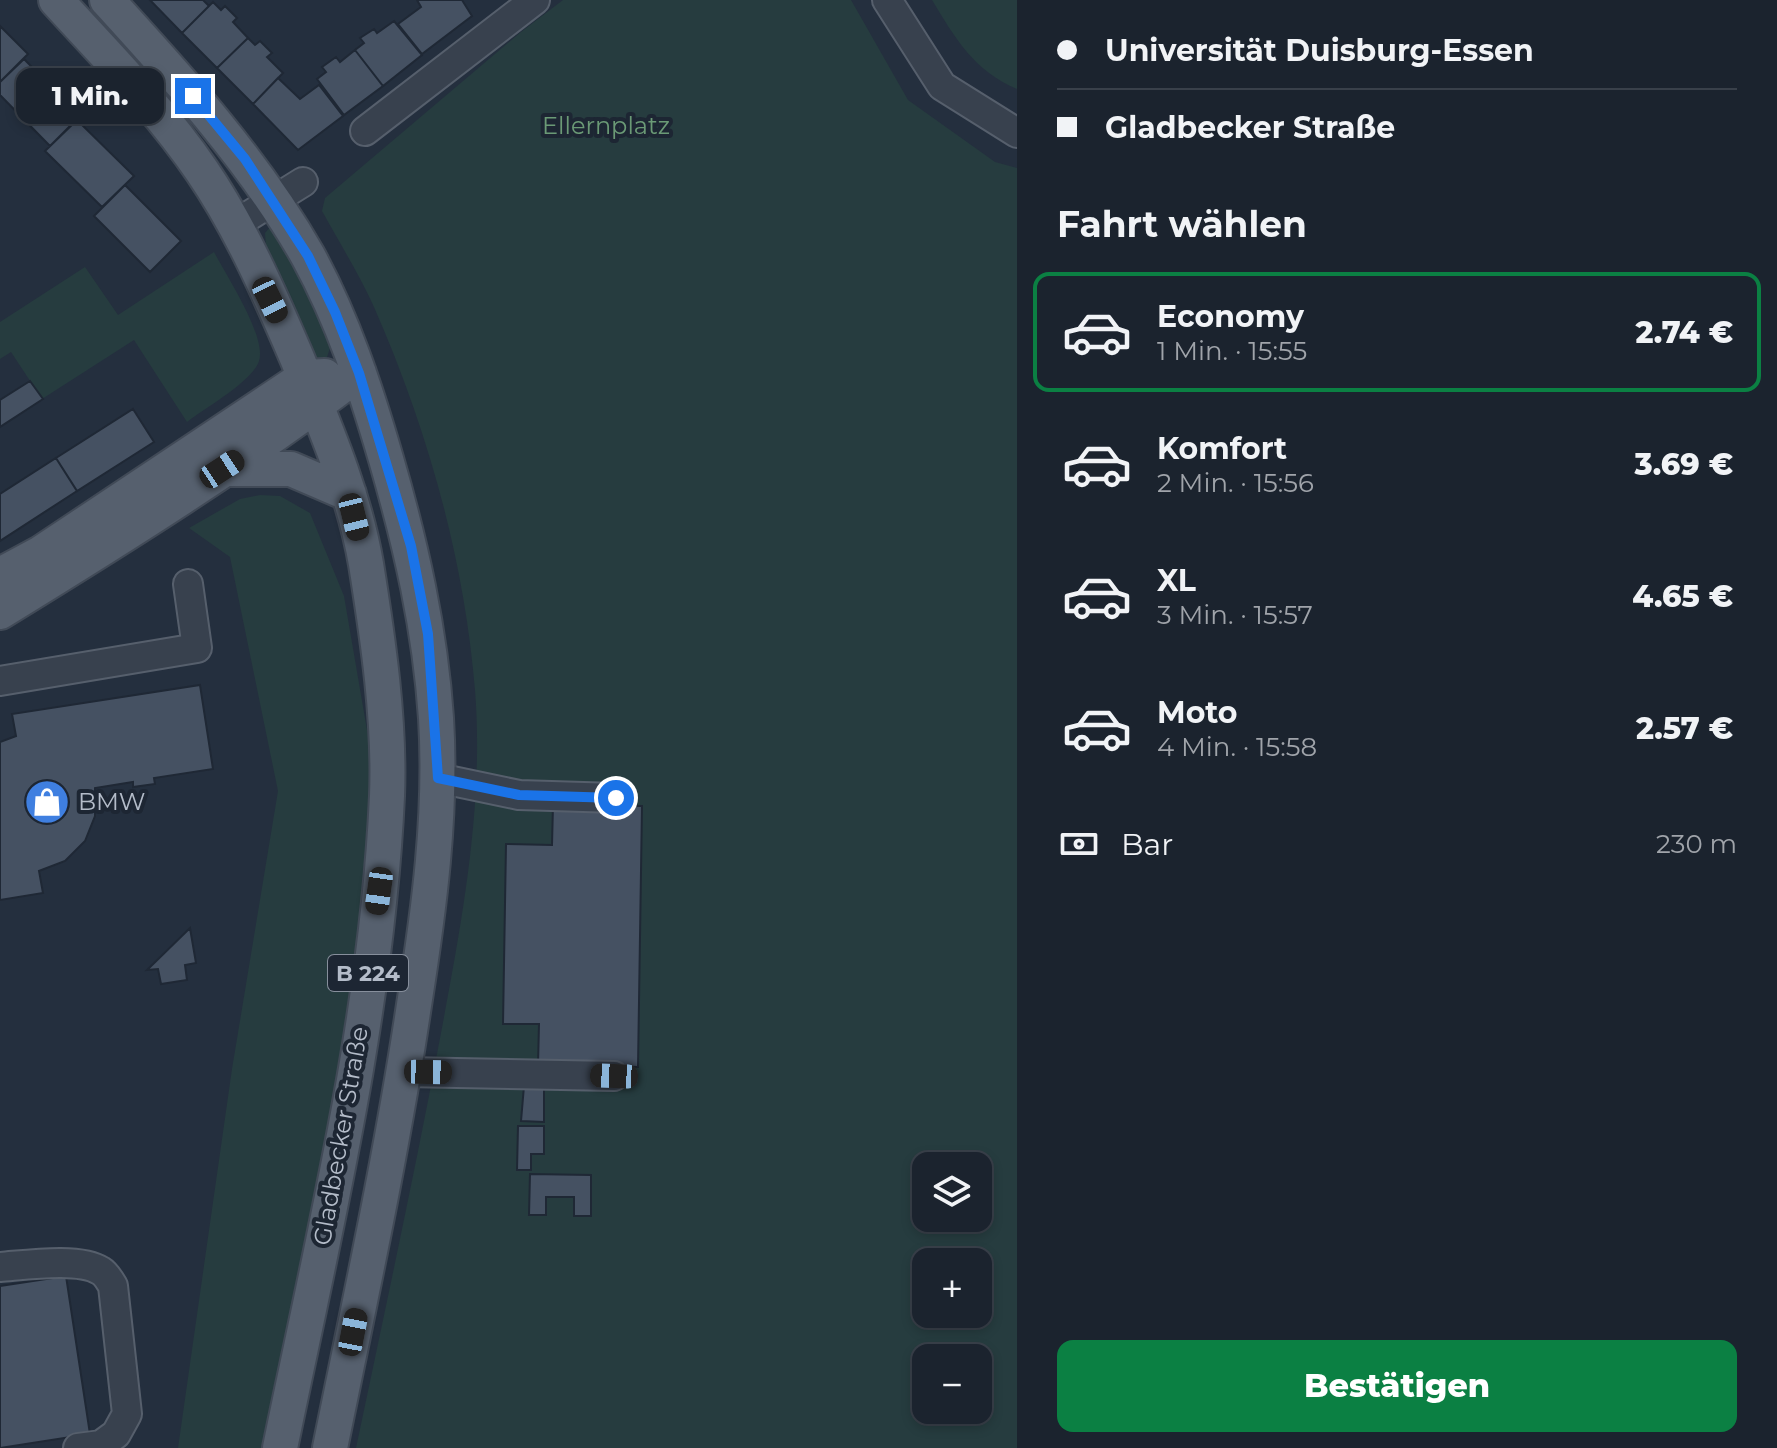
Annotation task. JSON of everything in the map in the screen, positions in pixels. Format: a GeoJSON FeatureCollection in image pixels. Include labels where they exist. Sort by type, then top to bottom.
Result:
{"type":"FeatureCollection","features":[{"type":"Feature","properties":{"kind":"main road","name":"Gladbecker Straße"},"geometry":{"type":"LineString","coordinates":[[56,0],[142,93],[202,171],[234,225],[311,391],[349,494],[365,562],[382,694],[387,793],[379,891],[352,1098],[280,1448]]}},
{"type":"Feature","properties":{"kind":"main road","name":"Gladbecker Straße"},"geometry":{"type":"LineString","coordinates":[[107,0],[245,159],[308,256],[359,373],[411,546],[428,634],[438,778],[430,903],[404,1072],[330,1448]]}},
{"type":"Feature","properties":{"kind":"main road"},"geometry":{"type":"LineString","coordinates":[[264,403],[279,376],[288,339]]}},
{"type":"Feature","properties":{"kind":"main road"},"geometry":{"type":"LineString","coordinates":[[0,575],[41,553],[264,403],[311,391],[359,373]]}},
{"type":"Feature","properties":{"kind":"main road"},"geometry":{"type":"LineString","coordinates":[[0,612],[222,469],[311,391]]}},
{"type":"Feature","properties":{"kind":"main road"},"geometry":{"type":"LineString","coordinates":[[222,469],[291,469],[349,494]]}},
{"type":"Feature","properties":{"kind":"street"},"geometry":{"type":"LineString","coordinates":[[365,131],[503,10],[535,0]]}},
{"type":"Feature","properties":{"kind":"street"},"geometry":{"type":"LineString","coordinates":[[887,0],[942,86],[1017,133]]}},
{"type":"Feature","properties":{"kind":"street"},"geometry":{"type":"LineString","coordinates":[[234,225],[303,182]]}},
{"type":"Feature","properties":{"kind":"street"},"geometry":{"type":"LineString","coordinates":[[0,681],[197,648],[188,584]]}},
{"type":"Feature","properties":{"kind":"street"},"geometry":{"type":"LineString","coordinates":[[438,778],[519,795],[616,798]]}},
{"type":"Feature","properties":{"kind":"street"},"geometry":{"type":"LineString","coordinates":[[404,1072],[614,1076]]}},
{"type":"Feature","properties":{"kind":"street"},"geometry":{"type":"LineString","coordinates":[[0,1267],[53,1263],[90,1266],[103,1272],[113,1286],[127,1414],[116,1434],[101,1445],[78,1448]]}},
{"type":"Feature","properties":{"kind":"green space","name":"Ellernplatz"},"geometry":{"type":"Polygon","coordinates":[[[563,0],[851,0],[908,100],[995,162],[1017,168],[1017,1448],[356,1448],[421,1137],[456,948],[474,820],[477,733],[470,640],[440,494],[411,399],[374,307],[322,211],[325,198],[563,0]]]}},
{"type":"Feature","properties":{"kind":"green space"},"geometry":{"type":"Polygon","coordinates":[[[932,0],[1017,0],[1017,89],[977,63],[932,0]]]}},
{"type":"Feature","properties":{"kind":"green space"},"geometry":{"type":"Polygon","coordinates":[[[271,226],[314,302],[331,345],[322,372],[267,261],[265,233],[271,226]]]}},
{"type":"Feature","properties":{"kind":"green space"},"geometry":{"type":"Polygon","coordinates":[[[214,252],[251,322],[260,350],[259,361],[238,386],[187,422],[134,340],[42,399],[11,352],[0,359],[0,322],[85,267],[118,315],[214,252]]]}},
{"type":"Feature","properties":{"kind":"green space"},"geometry":{"type":"Polygon","coordinates":[[[260,495],[280,496],[310,513],[344,596],[378,794],[371,889],[276,1448],[178,1448],[232,1069],[278,791],[230,557],[189,528],[240,499],[260,495]]]}},
{"type":"Feature","properties":{"kind":"building"},"geometry":{"type":"Polygon","coordinates":[[[150,0],[203,0],[209,6],[182,33],[150,0]]]}},
{"type":"Feature","properties":{"kind":"building"},"geometry":{"type":"Polygon","coordinates":[[[417,0],[462,0],[472,16],[422,54],[398,24],[421,7],[417,0]]]}},
{"type":"Feature","properties":{"kind":"building"},"geometry":{"type":"Polygon","coordinates":[[[213,2],[221,10],[225,6],[237,18],[233,22],[248,38],[217,68],[182,33],[213,2]]]}},
{"type":"Feature","properties":{"kind":"building"},"geometry":{"type":"Polygon","coordinates":[[[394,21],[422,55],[383,86],[355,50],[364,43],[360,38],[374,29],[377,33],[394,21]]]}},
{"type":"Feature","properties":{"kind":"building"},"geometry":{"type":"Polygon","coordinates":[[[0,26],[28,54],[0,82],[0,26]]]}},
{"type":"Feature","properties":{"kind":"building"},"geometry":{"type":"Polygon","coordinates":[[[248,38],[255,45],[260,41],[272,53],[267,57],[283,73],[253,104],[217,68],[248,38]]]}},
{"type":"Feature","properties":{"kind":"building"},"geometry":{"type":"Polygon","coordinates":[[[355,50],[383,86],[344,115],[317,79],[326,72],[322,67],[336,57],[340,62],[355,50]]]}},
{"type":"Feature","properties":{"kind":"building"},"geometry":{"type":"Polygon","coordinates":[[[24,59],[80,116],[50,146],[0,95],[0,82],[24,59]]]}},
{"type":"Feature","properties":{"kind":"building"},"geometry":{"type":"Polygon","coordinates":[[[278,78],[300,99],[319,85],[343,116],[298,150],[253,104],[278,78]]]}},
{"type":"Feature","properties":{"kind":"building"},"geometry":{"type":"Polygon","coordinates":[[[77,120],[134,176],[102,207],[45,151],[77,120]]]}},
{"type":"Feature","properties":{"kind":"building"},"geometry":{"type":"Polygon","coordinates":[[[125,185],[181,241],[150,272],[94,216],[125,185]]]}},
{"type":"Feature","properties":{"kind":"building"},"geometry":{"type":"Polygon","coordinates":[[[30,381],[43,399],[0,427],[0,400],[30,381]]]}},
{"type":"Feature","properties":{"kind":"building"},"geometry":{"type":"Polygon","coordinates":[[[133,409],[154,442],[77,491],[56,458],[133,409]]]}},
{"type":"Feature","properties":{"kind":"building"},"geometry":{"type":"Polygon","coordinates":[[[56,458],[77,491],[0,541],[0,494],[56,458]]]}},
{"type":"Feature","properties":{"kind":"building","name":"BMW"},"geometry":{"type":"Polygon","coordinates":[[[200,685],[213,769],[154,778],[155,784],[133,787],[133,782],[95,788],[95,816],[85,841],[65,861],[39,871],[43,893],[0,900],[0,742],[16,736],[12,714],[200,685]]]}},
{"type":"Feature","properties":{"kind":"building"},"geometry":{"type":"Polygon","coordinates":[[[553,805],[642,806],[638,1067],[538,1065],[539,1024],[503,1024],[506,844],[552,845],[553,805]]]}},
{"type":"Feature","properties":{"kind":"building"},"geometry":{"type":"Polygon","coordinates":[[[190,928],[196,963],[185,965],[187,980],[161,984],[158,969],[147,970],[190,928]]]}},
{"type":"Feature","properties":{"kind":"building"},"geometry":{"type":"Polygon","coordinates":[[[524,1086],[544,1087],[544,1122],[521,1121],[524,1086]]]}},
{"type":"Feature","properties":{"kind":"building"},"geometry":{"type":"Polygon","coordinates":[[[518,1126],[544,1126],[544,1154],[531,1154],[531,1170],[517,1170],[518,1126]]]}},
{"type":"Feature","properties":{"kind":"building"},"geometry":{"type":"Polygon","coordinates":[[[530,1174],[591,1175],[591,1216],[574,1216],[574,1197],[546,1197],[546,1215],[529,1215],[530,1174]]]}},
{"type":"Feature","properties":{"kind":"building"},"geometry":{"type":"Polygon","coordinates":[[[66,1276],[90,1434],[0,1448],[0,1286],[66,1276]]]}},
{"type":"Feature","properties":{"kind":"place","name":"BMW"},"geometry":{"type":"Point","coordinates":[47,802]}},
{"type":"Feature","properties":{"kind":"route"},"geometry":{"type":"LineString","coordinates":[[193,96],[245,159],[308,256],[359,373],[411,546],[428,634],[438,778],[519,795],[616,798]]}}]}
